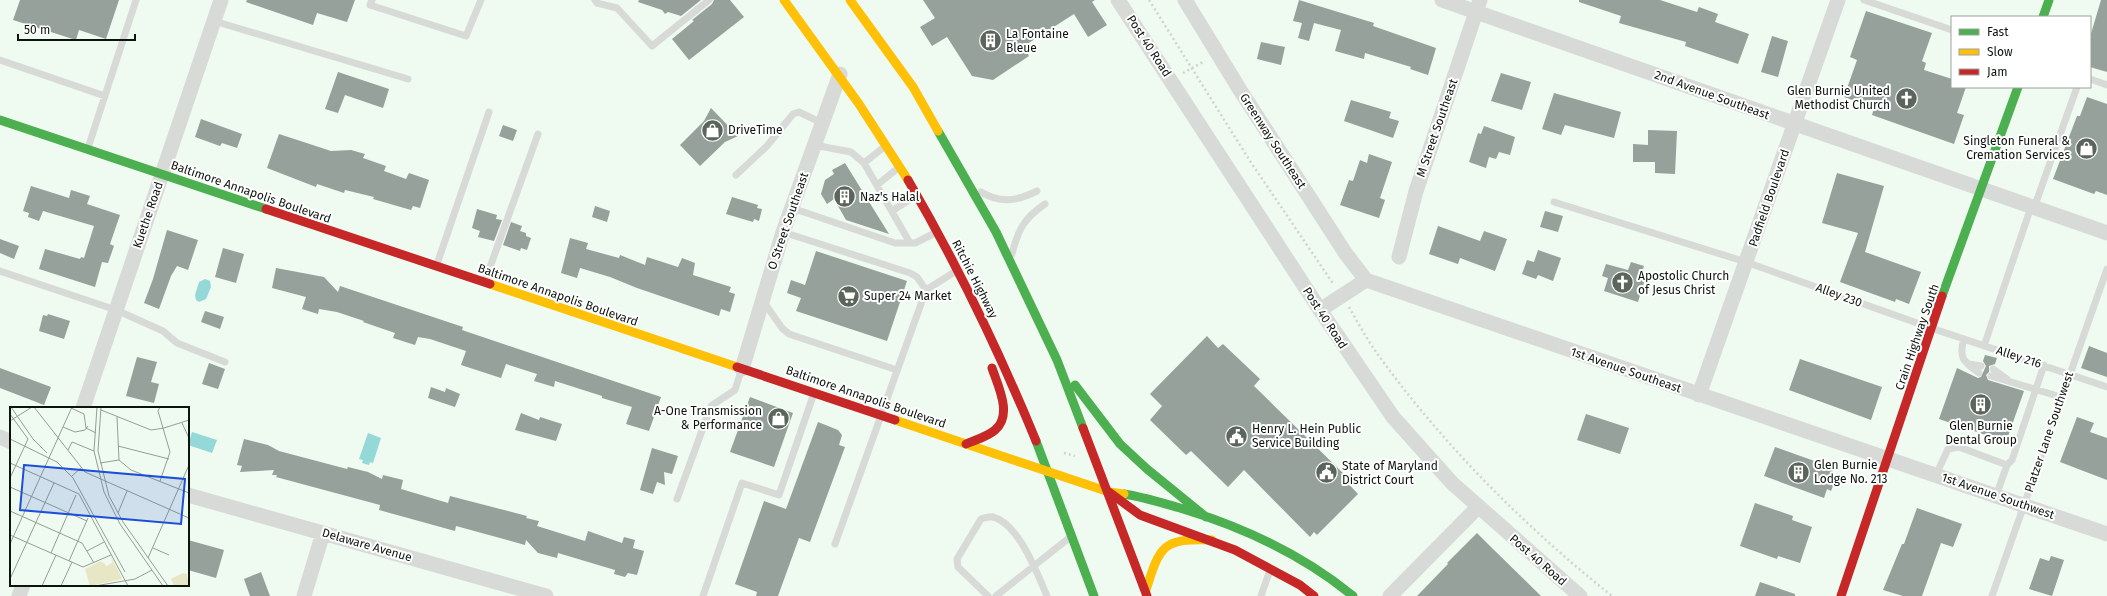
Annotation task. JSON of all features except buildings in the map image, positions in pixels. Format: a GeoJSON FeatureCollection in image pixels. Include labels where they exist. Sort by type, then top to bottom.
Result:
{"type":"FeatureCollection","features":[{"type":"Feature","properties":{"kind":"main road","name":"Ritchie Highway"},"geometry":{"type":"LineString","coordinates":[[784,0],[840,74],[886,145],[917,195],[958,270],[1013,386],[1048,471],[1094,596]]}},
{"type":"Feature","properties":{"kind":"main road"},"geometry":{"type":"LineString","coordinates":[[850,0],[913,87],[970,186],[1011,262],[1057,360],[1147,593]]}},
{"type":"Feature","properties":{"kind":"main road"},"geometry":{"type":"LineString","coordinates":[[2043,16],[2049,0]]}},
{"type":"Feature","properties":{"kind":"main road","name":"Crain Highway South"},"geometry":{"type":"LineString","coordinates":[[1841,596],[1931,328],[1982,191],[2018,88]]}},
{"type":"Feature","properties":{"kind":"main road","name":"Baltimore Annapolis Boulevard"},"geometry":{"type":"LineString","coordinates":[[0,120],[1109,492],[1135,494],[1206,517],[1241,530],[1297,555],[1331,577],[1353,596]]}},
{"type":"Feature","properties":{"kind":"main road"},"geometry":{"type":"LineString","coordinates":[[966,444],[996,430],[1002,420],[1004,408],[968,290]]}},
{"type":"Feature","properties":{"kind":"main road"},"geometry":{"type":"LineString","coordinates":[[1057,360],[1120,444],[1147,469],[1206,517]]}},
{"type":"Feature","properties":{"kind":"main road","name":"Baltimore Annapolis Boulevard"},"geometry":{"type":"LineString","coordinates":[[1109,492],[1140,515],[1177,530],[1212,540],[1235,550],[1271,568],[1300,585],[1314,596]]}},
{"type":"Feature","properties":{"kind":"main road"},"geometry":{"type":"LineString","coordinates":[[1147,593],[1156,558],[1168,544],[1177,540],[1212,540]]}},
{"type":"Feature","properties":{"kind":"street","name":"Kuethe Road"},"geometry":{"type":"LineString","coordinates":[[83,407],[221,0]]}},
{"type":"Feature","properties":{"kind":"street","name":"Post 40 Road"},"geometry":{"type":"LineString","coordinates":[[1118,0],[1320,310],[1393,417],[1427,457],[1478,507],[1580,596]]}},
{"type":"Feature","properties":{"kind":"street","name":"Greenway Southeast"},"geometry":{"type":"LineString","coordinates":[[1185,0],[1217,54],[1346,254],[1366,280]]}},
{"type":"Feature","properties":{"kind":"street","name":"2nd Avenue Southeast"},"geometry":{"type":"LineString","coordinates":[[1442,0],[1478,6],[1795,124],[1982,191],[2107,233]]}},
{"type":"Feature","properties":{"kind":"street","name":"Padfield Boulevard"},"geometry":{"type":"LineString","coordinates":[[1699,395],[1838,0]]}},
{"type":"Feature","properties":{"kind":"street","name":"M Street Southeast"},"geometry":{"type":"LineString","coordinates":[[1399,257],[1416,191],[1478,6]]}},
{"type":"Feature","properties":{"kind":"street","name":"O Street Southeast"},"geometry":{"type":"LineString","coordinates":[[742,369],[783,232],[840,74]]}},
{"type":"Feature","properties":{"kind":"street"},"geometry":{"type":"LineString","coordinates":[[1320,310],[1366,280]]}},
{"type":"Feature","properties":{"kind":"street","name":"1st Avenue Southeast"},"geometry":{"type":"LineString","coordinates":[[1366,280],[1699,395],[1888,458]]}},
{"type":"Feature","properties":{"kind":"street"},"geometry":{"type":"LineString","coordinates":[[0,437],[10,442]]}},
{"type":"Feature","properties":{"kind":"street","name":"1st Avenue Southwest"},"geometry":{"type":"LineString","coordinates":[[1888,458],[2107,534]]}},
{"type":"Feature","properties":{"kind":"street","name":"Delaware Avenue"},"geometry":{"type":"LineString","coordinates":[[189,495],[546,596]]}},
{"type":"Feature","properties":{"kind":"street"},"geometry":{"type":"LineString","coordinates":[[1390,596],[1478,507]]}},
{"type":"Feature","properties":{"kind":"street"},"geometry":{"type":"LineString","coordinates":[[304,596],[323,533]]}},
{"type":"Feature","properties":{"kind":"street"},"geometry":{"type":"LineString","coordinates":[[19,596],[23,586]]}},
{"type":"Feature","properties":{"kind":"lane"},"geometry":{"type":"LineString","coordinates":[[88,149],[136,0]]}},
{"type":"Feature","properties":{"kind":"lane"},"geometry":{"type":"LineString","coordinates":[[372,0],[370,5],[466,36],[481,0]]}},
{"type":"Feature","properties":{"kind":"lane"},"geometry":{"type":"LineString","coordinates":[[594,0],[597,3],[617,8],[652,46],[709,0]]}},
{"type":"Feature","properties":{"kind":"lane"},"geometry":{"type":"LineString","coordinates":[[1864,0],[1951,30]]}},
{"type":"Feature","properties":{"kind":"lane"},"geometry":{"type":"LineString","coordinates":[[214,21],[408,79]]}},
{"type":"Feature","properties":{"kind":"lane"},"geometry":{"type":"LineString","coordinates":[[0,60],[105,96]]}},
{"type":"Feature","properties":{"kind":"lane"},"geometry":{"type":"LineString","coordinates":[[2091,79],[2107,85]]}},
{"type":"Feature","properties":{"kind":"lane"},"geometry":{"type":"LineString","coordinates":[[1984,346],[2077,88]]}},
{"type":"Feature","properties":{"kind":"lane"},"geometry":{"type":"LineString","coordinates":[[437,266],[489,112]]}},
{"type":"Feature","properties":{"kind":"lane"},"geometry":{"type":"LineString","coordinates":[[736,175],[767,146],[793,114],[799,112],[822,123]]}},
{"type":"Feature","properties":{"kind":"lane"},"geometry":{"type":"LineString","coordinates":[[485,282],[538,134]]}},
{"type":"Feature","properties":{"kind":"lane"},"geometry":{"type":"LineString","coordinates":[[864,163],[886,145]]}},
{"type":"Feature","properties":{"kind":"lane"},"geometry":{"type":"LineString","coordinates":[[814,146],[851,152],[864,163],[910,243]]}},
{"type":"Feature","properties":{"kind":"lane"},"geometry":{"type":"LineString","coordinates":[[877,184],[900,167]]}},
{"type":"Feature","properties":{"kind":"lane"},"geometry":{"type":"LineString","coordinates":[[970,186],[987,196],[1001,200],[1020,200],[1037,191]]}},
{"type":"Feature","properties":{"kind":"lane"},"geometry":{"type":"LineString","coordinates":[[892,211],[917,195]]}},
{"type":"Feature","properties":{"kind":"lane","name":"Alley 230"},"geometry":{"type":"LineString","coordinates":[[1554,202],[1746,262],[1931,328]]}},
{"type":"Feature","properties":{"kind":"lane"},"geometry":{"type":"LineString","coordinates":[[1011,262],[1016,234],[1030,214],[1045,204]]}},
{"type":"Feature","properties":{"kind":"lane"},"geometry":{"type":"LineString","coordinates":[[792,208],[895,243],[915,243],[937,232]]}},
{"type":"Feature","properties":{"kind":"lane"},"geometry":{"type":"LineString","coordinates":[[783,232],[910,273],[917,277],[926,290]]}},
{"type":"Feature","properties":{"kind":"lane","name":"Platzer Lane Southwest"},"geometry":{"type":"LineString","coordinates":[[1992,596],[2107,269]]}},
{"type":"Feature","properties":{"kind":"lane"},"geometry":{"type":"LineString","coordinates":[[835,544],[926,290],[958,270]]}},
{"type":"Feature","properties":{"kind":"lane"},"geometry":{"type":"LineString","coordinates":[[0,271],[116,310],[163,331],[177,343],[224,362]]}},
{"type":"Feature","properties":{"kind":"lane"},"geometry":{"type":"LineString","coordinates":[[762,299],[782,328],[788,334],[897,370]]}},
{"type":"Feature","properties":{"kind":"lane","name":"Alley 216"},"geometry":{"type":"LineString","coordinates":[[1931,328],[2107,387]]}},
{"type":"Feature","properties":{"kind":"lane"},"geometry":{"type":"LineString","coordinates":[[1964,339],[1961,349],[1962,356],[1966,364],[1980,369]]}},
{"type":"Feature","properties":{"kind":"lane"},"geometry":{"type":"LineString","coordinates":[[1996,496],[2007,465],[2012,460],[2044,365]]}},
{"type":"Feature","properties":{"kind":"lane"},"geometry":{"type":"LineString","coordinates":[[677,499],[711,406],[735,390],[742,369]]}},
{"type":"Feature","properties":{"kind":"lane"},"geometry":{"type":"LineString","coordinates":[[1992,373],[2010,381],[2061,397]]}},
{"type":"Feature","properties":{"kind":"lane"},"geometry":{"type":"LineString","coordinates":[[703,596],[742,483],[779,495],[814,393]]}},
{"type":"Feature","properties":{"kind":"lane"},"geometry":{"type":"LineString","coordinates":[[1936,475],[1948,449],[1953,447],[1959,447],[2007,465]]}},
{"type":"Feature","properties":{"kind":"lane"},"geometry":{"type":"LineString","coordinates":[[988,596],[958,568],[957,559],[981,519],[991,516],[1002,521],[1017,538],[1034,566],[1047,596]]}},
{"type":"Feature","properties":{"kind":"lane"},"geometry":{"type":"LineString","coordinates":[[996,596],[1072,536]]}},
{"type":"Feature","properties":{"kind":"lane"},"geometry":{"type":"LineString","coordinates":[[1261,596],[1271,568]]}},
{"type":"Feature","properties":{"kind":"path"},"geometry":{"type":"LineString","coordinates":[[1149,0],[1250,162],[1336,288]]}},
{"type":"Feature","properties":{"kind":"path"},"geometry":{"type":"LineString","coordinates":[[1171,80],[1217,54]]}},
{"type":"Feature","properties":{"kind":"path"},"geometry":{"type":"LineString","coordinates":[[1352,313],[1374,348],[1410,397],[1447,440],[1503,499],[1556,550],[1612,596]]}},
{"type":"Feature","properties":{"kind":"path"},"geometry":{"type":"LineString","coordinates":[[1064,453],[1077,457]]}},
{"type":"Feature","properties":{"kind":"water"},"geometry":{"type":"Polygon","coordinates":[[[205,279],[210,281],[211,287],[206,299],[199,302],[196,300],[195,295],[199,282],[205,279]]]}},
{"type":"Feature","properties":{"kind":"water"},"geometry":{"type":"Polygon","coordinates":[[[192,432],[217,440],[212,453],[189,445],[192,432]]]}},
{"type":"Feature","properties":{"kind":"water"},"geometry":{"type":"Polygon","coordinates":[[[368,433],[381,438],[373,463],[370,462],[369,465],[362,463],[363,460],[359,459],[368,433]]]}},
{"type":"Feature","properties":{"kind":"traffic: fast"},"geometry":{"type":"LineString","coordinates":[[2043,16],[2049,0]]}},
{"type":"Feature","properties":{"kind":"traffic: fast"},"geometry":{"type":"LineString","coordinates":[[1942,296],[2018,88]]}},
{"type":"Feature","properties":{"kind":"traffic: fast"},"geometry":{"type":"LineString","coordinates":[[0,120],[266,209]]}},
{"type":"Feature","properties":{"kind":"traffic: fast"},"geometry":{"type":"LineString","coordinates":[[938,131],[996,232],[1057,360],[1083,428]]}},
{"type":"Feature","properties":{"kind":"traffic: fast"},"geometry":{"type":"LineString","coordinates":[[1075,385],[1120,444],[1147,469],[1206,517]]}},
{"type":"Feature","properties":{"kind":"traffic: fast"},"geometry":{"type":"LineString","coordinates":[[1036,441],[1094,596]]}},
{"type":"Feature","properties":{"kind":"traffic: fast"},"geometry":{"type":"LineString","coordinates":[[1124,494],[1146,498],[1180,508],[1249,533],[1271,543],[1313,567],[1353,596]]}},
{"type":"Feature","properties":{"kind":"traffic: slow"},"geometry":{"type":"LineString","coordinates":[[784,0],[859,104],[908,180]]}},
{"type":"Feature","properties":{"kind":"traffic: slow"},"geometry":{"type":"LineString","coordinates":[[850,0],[913,87],[938,131]]}},
{"type":"Feature","properties":{"kind":"traffic: slow"},"geometry":{"type":"LineString","coordinates":[[490,284],[737,367]]}},
{"type":"Feature","properties":{"kind":"traffic: slow"},"geometry":{"type":"LineString","coordinates":[[895,420],[1109,492],[1124,494]]}},
{"type":"Feature","properties":{"kind":"traffic: slow"},"geometry":{"type":"LineString","coordinates":[[1146,590],[1155,563],[1166,547],[1173,543],[1183,541],[1212,540]]}},
{"type":"Feature","properties":{"kind":"traffic: jam"},"geometry":{"type":"LineString","coordinates":[[908,180],[976,308],[1036,441]]}},
{"type":"Feature","properties":{"kind":"traffic: jam"},"geometry":{"type":"LineString","coordinates":[[266,209],[490,284]]}},
{"type":"Feature","properties":{"kind":"traffic: jam"},"geometry":{"type":"LineString","coordinates":[[1841,596],[1942,296]]}},
{"type":"Feature","properties":{"kind":"traffic: jam"},"geometry":{"type":"LineString","coordinates":[[737,367],[895,420]]}},
{"type":"Feature","properties":{"kind":"traffic: jam"},"geometry":{"type":"LineString","coordinates":[[966,444],[995,430],[1003,417],[1004,409],[1002,400],[992,368]]}},
{"type":"Feature","properties":{"kind":"traffic: jam"},"geometry":{"type":"LineString","coordinates":[[1083,428],[1147,596]]}},
{"type":"Feature","properties":{"kind":"traffic: jam"},"geometry":{"type":"LineString","coordinates":[[1109,492],[1140,515],[1235,550],[1300,585],[1314,596]]}},
{"type":"Feature","properties":{"kind":"place","name":"La Fontaine Bleue"},"geometry":{"type":"Point","coordinates":[991,41]}},
{"type":"Feature","properties":{"kind":"place","name":"Glen Burnie United Methodist Church"},"geometry":{"type":"Point","coordinates":[1906,98]}},
{"type":"Feature","properties":{"kind":"place","name":"DriveTime"},"geometry":{"type":"Point","coordinates":[713,130]}},
{"type":"Feature","properties":{"kind":"place","name":"Singleton Funeral & Cremation Services"},"geometry":{"type":"Point","coordinates":[2086,148]}},
{"type":"Feature","properties":{"kind":"place","name":"Naz's Halal"},"geometry":{"type":"Point","coordinates":[844,197]}},
{"type":"Feature","properties":{"kind":"place","name":"Apostolic Church of Jesus Christ"},"geometry":{"type":"Point","coordinates":[1622,283]}},
{"type":"Feature","properties":{"kind":"place","name":"Super 24 Market"},"geometry":{"type":"Point","coordinates":[848,296]}},
{"type":"Feature","properties":{"kind":"place","name":"Glen Burnie Dental Group"},"geometry":{"type":"Point","coordinates":[1981,405]}},
{"type":"Feature","properties":{"kind":"place","name":"A-One Transmission & Performance"},"geometry":{"type":"Point","coordinates":[778,418]}},
{"type":"Feature","properties":{"kind":"place","name":"Henry L. Hein Public Service Building"},"geometry":{"type":"Point","coordinates":[1236,436]}},
{"type":"Feature","properties":{"kind":"place","name":"Glen Burnie Lodge No. 213"},"geometry":{"type":"Point","coordinates":[1799,472]}},
{"type":"Feature","properties":{"kind":"place","name":"State of Maryland District Court"},"geometry":{"type":"Point","coordinates":[1326,473]}}]}
